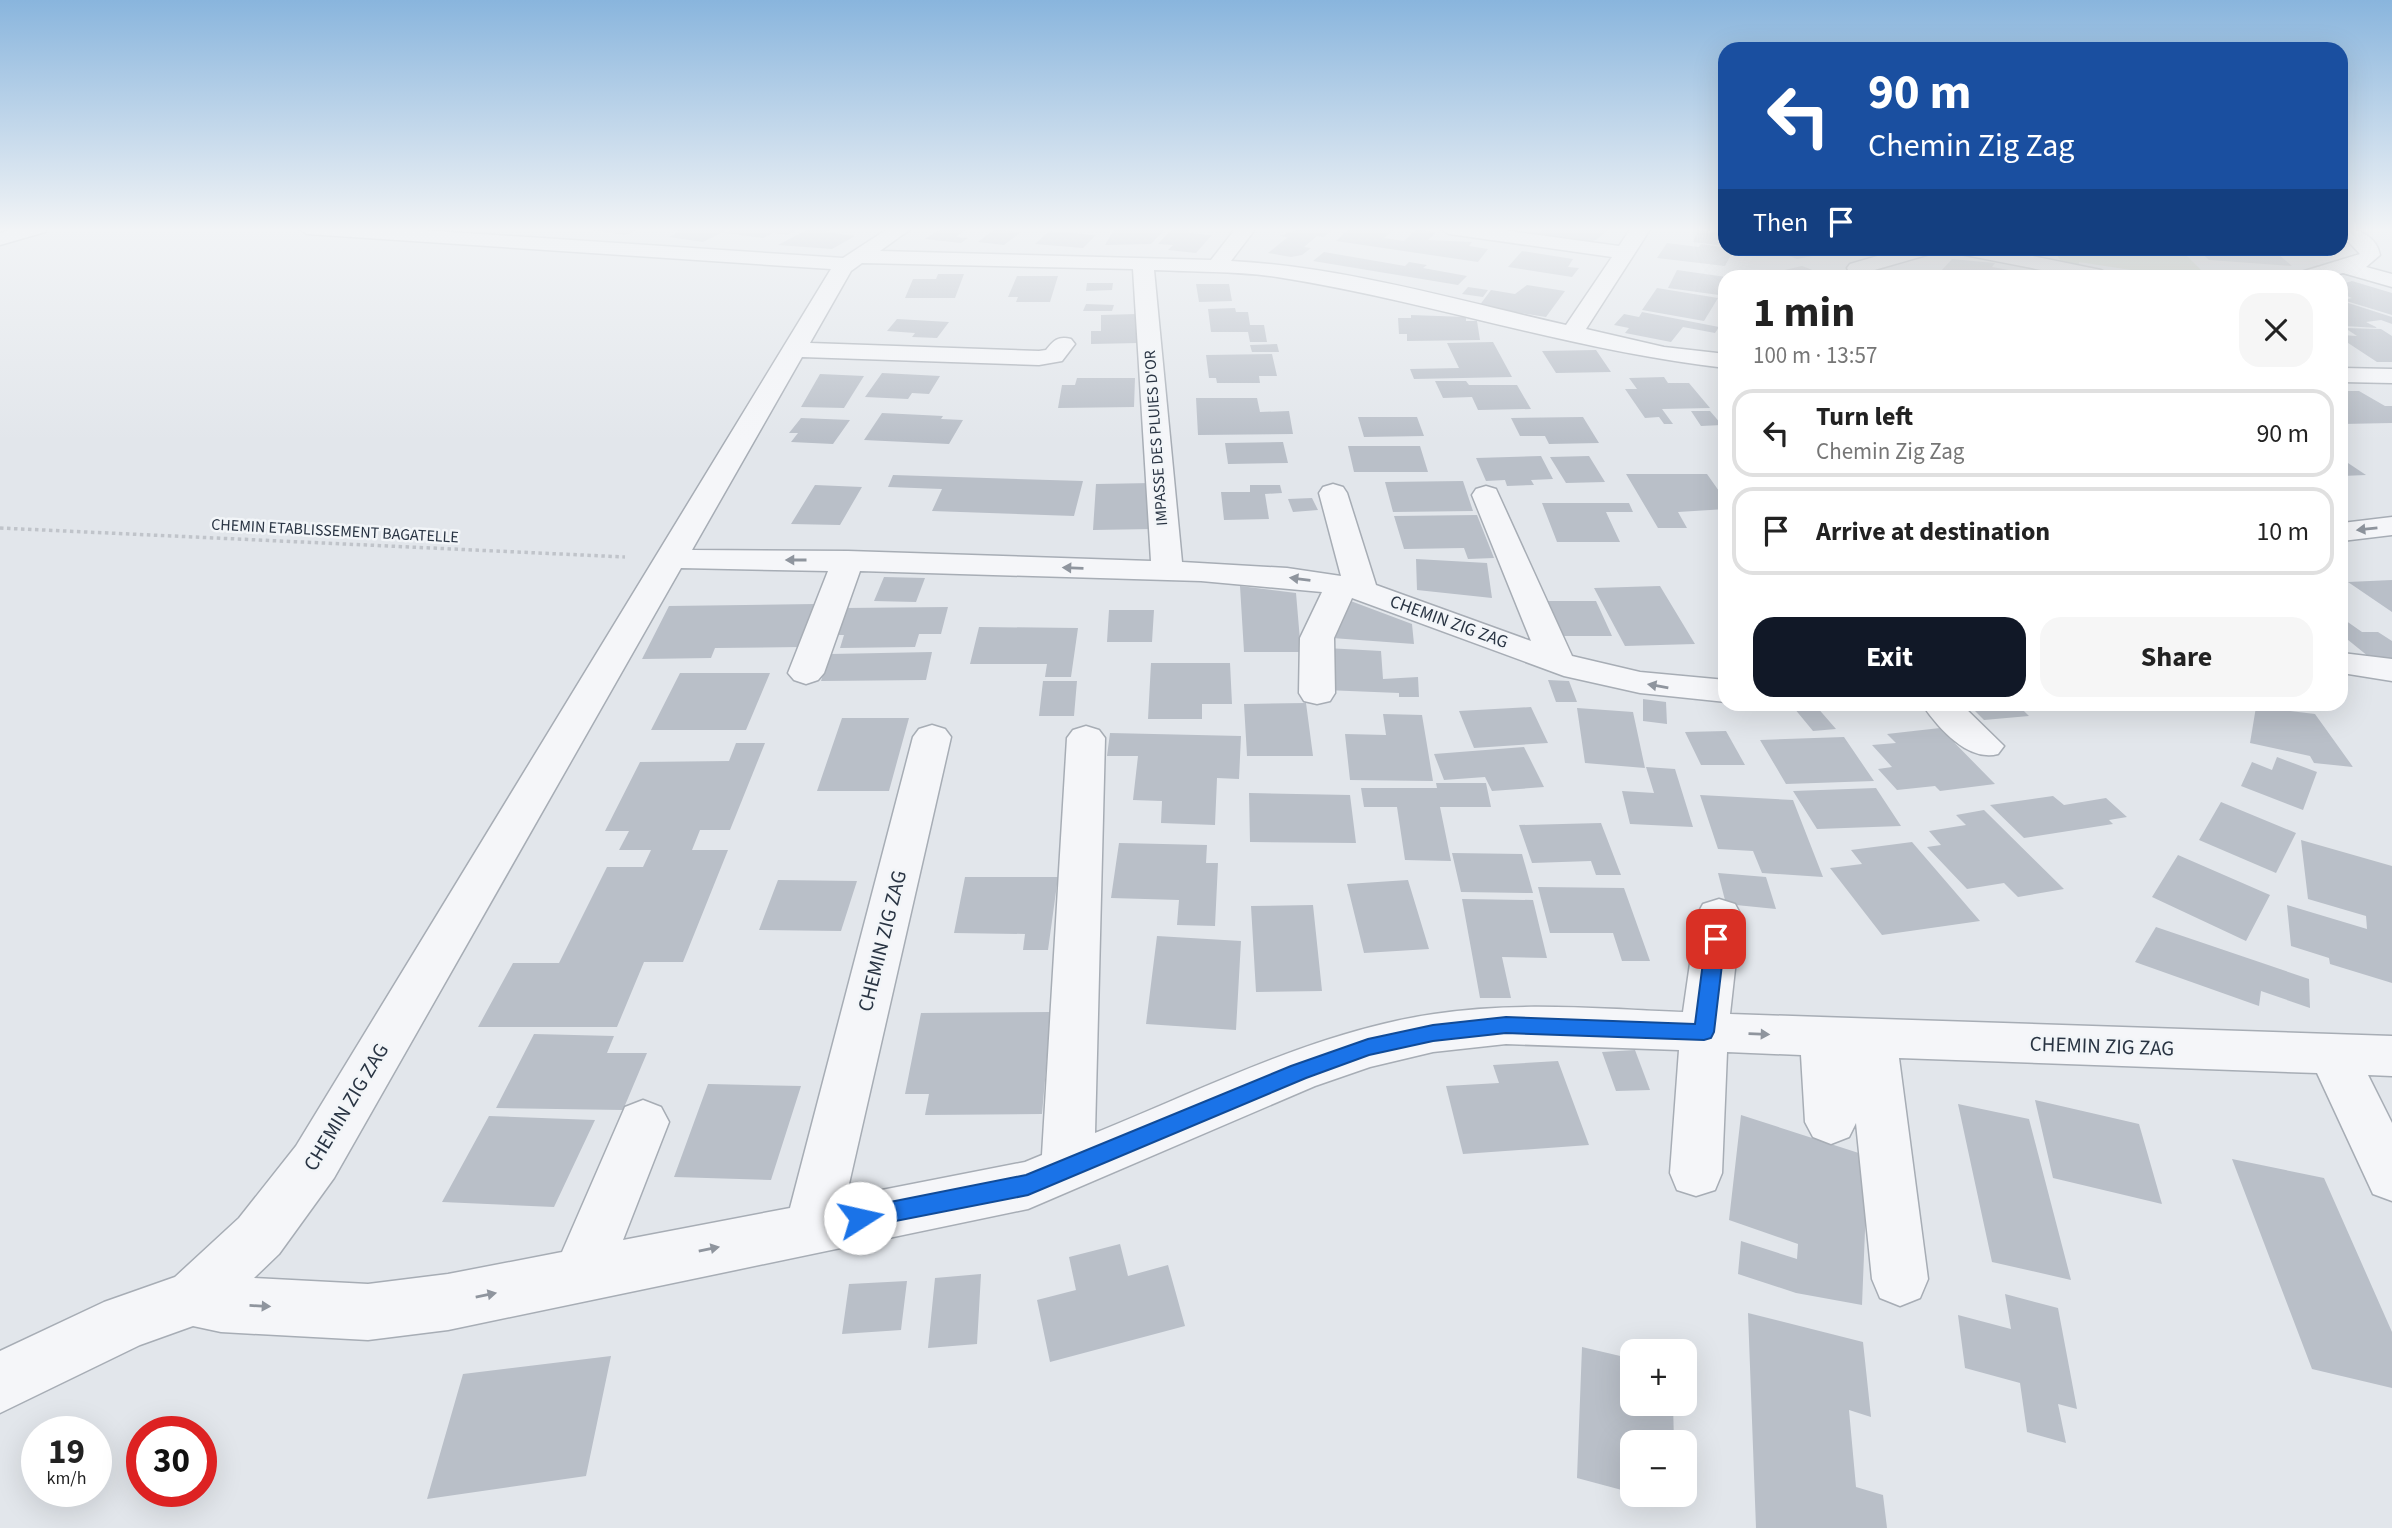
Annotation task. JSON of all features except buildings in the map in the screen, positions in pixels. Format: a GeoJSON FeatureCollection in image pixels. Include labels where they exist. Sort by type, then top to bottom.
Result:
{"type":"FeatureCollection","features":[{"type":"Feature","properties":{"kind":"street","name":"CHEMIN ZIG ZAG"},"geometry":{"type":"LineString","coordinates":[[193,1298],[259,1236],[315,1162],[826,299]]}},
{"type":"Feature","properties":{"kind":"street","name":"IMPASSE DES PLUIES D'OR"},"geometry":{"type":"LineString","coordinates":[[1146,299],[1167,571]]}},
{"type":"Feature","properties":{"kind":"street"},"geometry":{"type":"LineString","coordinates":[[1417,299],[1664,354],[1718,360]]}},
{"type":"Feature","properties":{"kind":"street"},"geometry":{"type":"LineString","coordinates":[[1571,335],[1594,299]]}},
{"type":"Feature","properties":{"kind":"street"},"geometry":{"type":"LineString","coordinates":[[794,350],[1039,358],[1054,356],[1063,344]]}},
{"type":"Feature","properties":{"kind":"street"},"geometry":{"type":"LineString","coordinates":[[2348,373],[2392,376]]}},
{"type":"Feature","properties":{"kind":"street"},"geometry":{"type":"LineString","coordinates":[[1317,693],[1317,638],[1351,588],[1333,493]]}},
{"type":"Feature","properties":{"kind":"street"},"geometry":{"type":"LineString","coordinates":[[1486,495],[1557,662]]}},
{"type":"Feature","properties":{"kind":"street"},"geometry":{"type":"LineString","coordinates":[[2348,531],[2392,526]]}},
{"type":"Feature","properties":{"kind":"street","name":"CHEMIN ZIG ZAG"},"geometry":{"type":"LineString","coordinates":[[670,559],[848,560],[1281,577],[1351,588],[1557,662],[1610,678],[1670,688],[1718,691]]}},
{"type":"Feature","properties":{"kind":"street"},"geometry":{"type":"LineString","coordinates":[[806,673],[848,560]]}},
{"type":"Feature","properties":{"kind":"street"},"geometry":{"type":"LineString","coordinates":[[2348,664],[2392,670]]}},
{"type":"Feature","properties":{"kind":"street"},"geometry":{"type":"LineString","coordinates":[[1948,711],[1985,746]]}},
{"type":"Feature","properties":{"kind":"street","name":"CHEMIN ZIG ZAG"},"geometry":{"type":"LineString","coordinates":[[812,1227],[932,737]]}},
{"type":"Feature","properties":{"kind":"street"},"geometry":{"type":"LineString","coordinates":[[1068,1169],[1086,738]]}},
{"type":"Feature","properties":{"kind":"street"},"geometry":{"type":"LineString","coordinates":[[1696,1173],[1704,1032],[1718,915]]}},
{"type":"Feature","properties":{"kind":"street","name":"CHEMIN ZIG ZAG"},"geometry":{"type":"LineString","coordinates":[[193,1298],[221,1304],[368,1312],[448,1302],[580,1277],[812,1227],[993,1193],[1028,1185],[1298,1072],[1368,1048],[1420,1036],[1506,1025],[2392,1056]]}},
{"type":"Feature","properties":{"kind":"street"},"geometry":{"type":"LineString","coordinates":[[1831,1122],[1848,1037]]}},
{"type":"Feature","properties":{"kind":"street"},"geometry":{"type":"LineString","coordinates":[[1848,1037],[1900,1279]]}},
{"type":"Feature","properties":{"kind":"street"},"geometry":{"type":"LineString","coordinates":[[2333,1054],[2392,1177]]}},
{"type":"Feature","properties":{"kind":"street"},"geometry":{"type":"LineString","coordinates":[[580,1277],[643,1122]]}},
{"type":"Feature","properties":{"kind":"street"},"geometry":{"type":"LineString","coordinates":[[0,1383],[125,1322],[193,1298]]}},
{"type":"Feature","properties":{"kind":"path","name":"CHEMIN ETABLISSEMENT BAGATELLE"},"geometry":{"type":"LineString","coordinates":[[0,528],[670,559]]}},
{"type":"Feature","properties":{"kind":"route"},"geometry":{"type":"LineString","coordinates":[[860,1218],[1028,1185],[1298,1072],[1368,1048],[1433,1033],[1506,1025],[1704,1032],[1716,939]]}}]}
